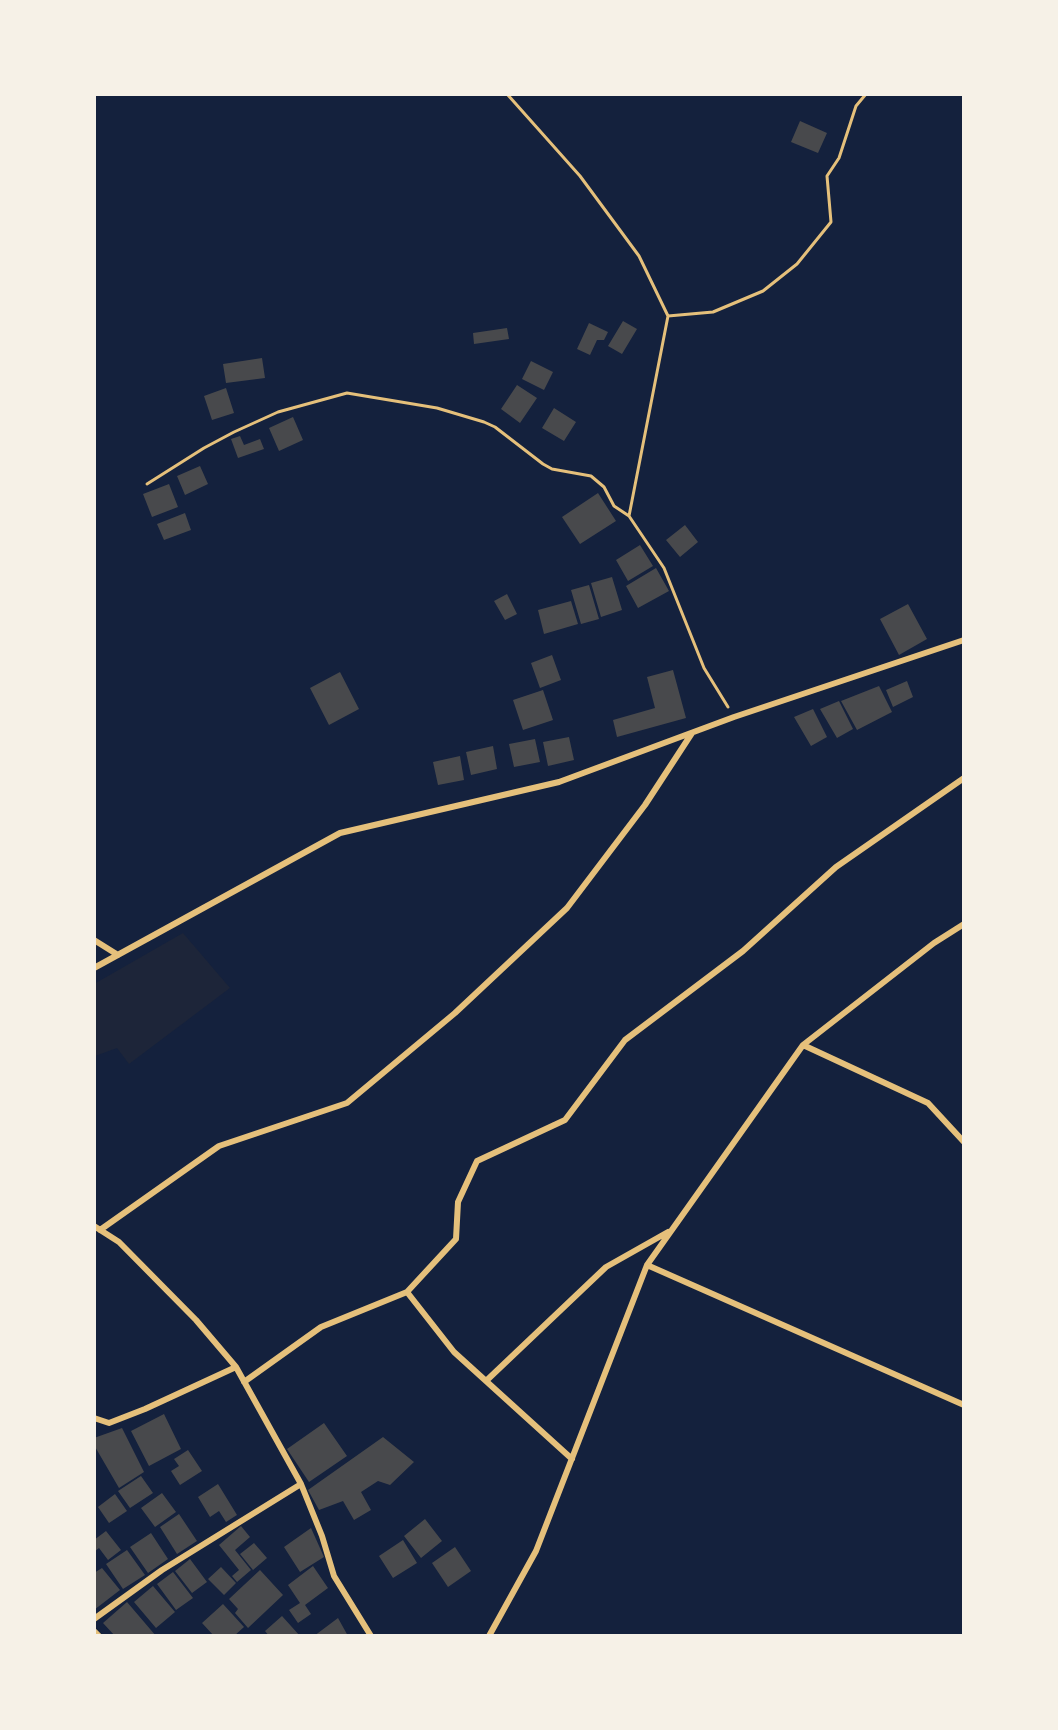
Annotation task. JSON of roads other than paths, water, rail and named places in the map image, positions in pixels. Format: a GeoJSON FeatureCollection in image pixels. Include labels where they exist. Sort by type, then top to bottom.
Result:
{"type":"FeatureCollection","features":[{"type":"Feature","properties":{"kind":"street"},"geometry":{"type":"LineString","coordinates":[[94,968],[340,833],[559,782],[734,717],[964,640]]}},
{"type":"Feature","properties":{"kind":"street"},"geometry":{"type":"LineString","coordinates":[[371,1636],[334,1576],[301,1484],[236,1367],[185,1309],[119,1242],[97,1228],[219,1146],[347,1103],[455,1013],[567,908],[645,805],[692,733]]}},
{"type":"Feature","properties":{"kind":"street"},"geometry":{"type":"LineString","coordinates":[[244,1382],[321,1327],[407,1292],[456,1239],[458,1202],[477,1161],[565,1120],[625,1040],[743,951],[836,867],[964,778]]}},
{"type":"Feature","properties":{"kind":"street"},"geometry":{"type":"LineString","coordinates":[[489,1636],[536,1551],[647,1265],[803,1045],[934,943],[964,924]]}},
{"type":"Feature","properties":{"kind":"street"},"geometry":{"type":"LineString","coordinates":[[94,940],[118,955]]}},
{"type":"Feature","properties":{"kind":"street"},"geometry":{"type":"LineString","coordinates":[[803,1045],[928,1103],[964,1142]]}},
{"type":"Feature","properties":{"kind":"street"},"geometry":{"type":"LineString","coordinates":[[486,1381],[606,1267],[672,1230]]}},
{"type":"Feature","properties":{"kind":"street"},"geometry":{"type":"LineString","coordinates":[[647,1265],[964,1405]]}},
{"type":"Feature","properties":{"kind":"street"},"geometry":{"type":"LineString","coordinates":[[407,1292],[454,1352],[572,1459]]}},
{"type":"Feature","properties":{"kind":"street"},"geometry":{"type":"LineString","coordinates":[[94,1427],[236,1367]]}},
{"type":"Feature","properties":{"kind":"street"},"geometry":{"type":"LineString","coordinates":[[94,1418],[109,1423]]}},
{"type":"Feature","properties":{"kind":"street"},"geometry":{"type":"LineString","coordinates":[[94,1619],[162,1570],[301,1484]]}},
{"type":"Feature","properties":{"kind":"street"},"geometry":{"type":"LineString","coordinates":[[94,1631],[99,1636]]}}]}
